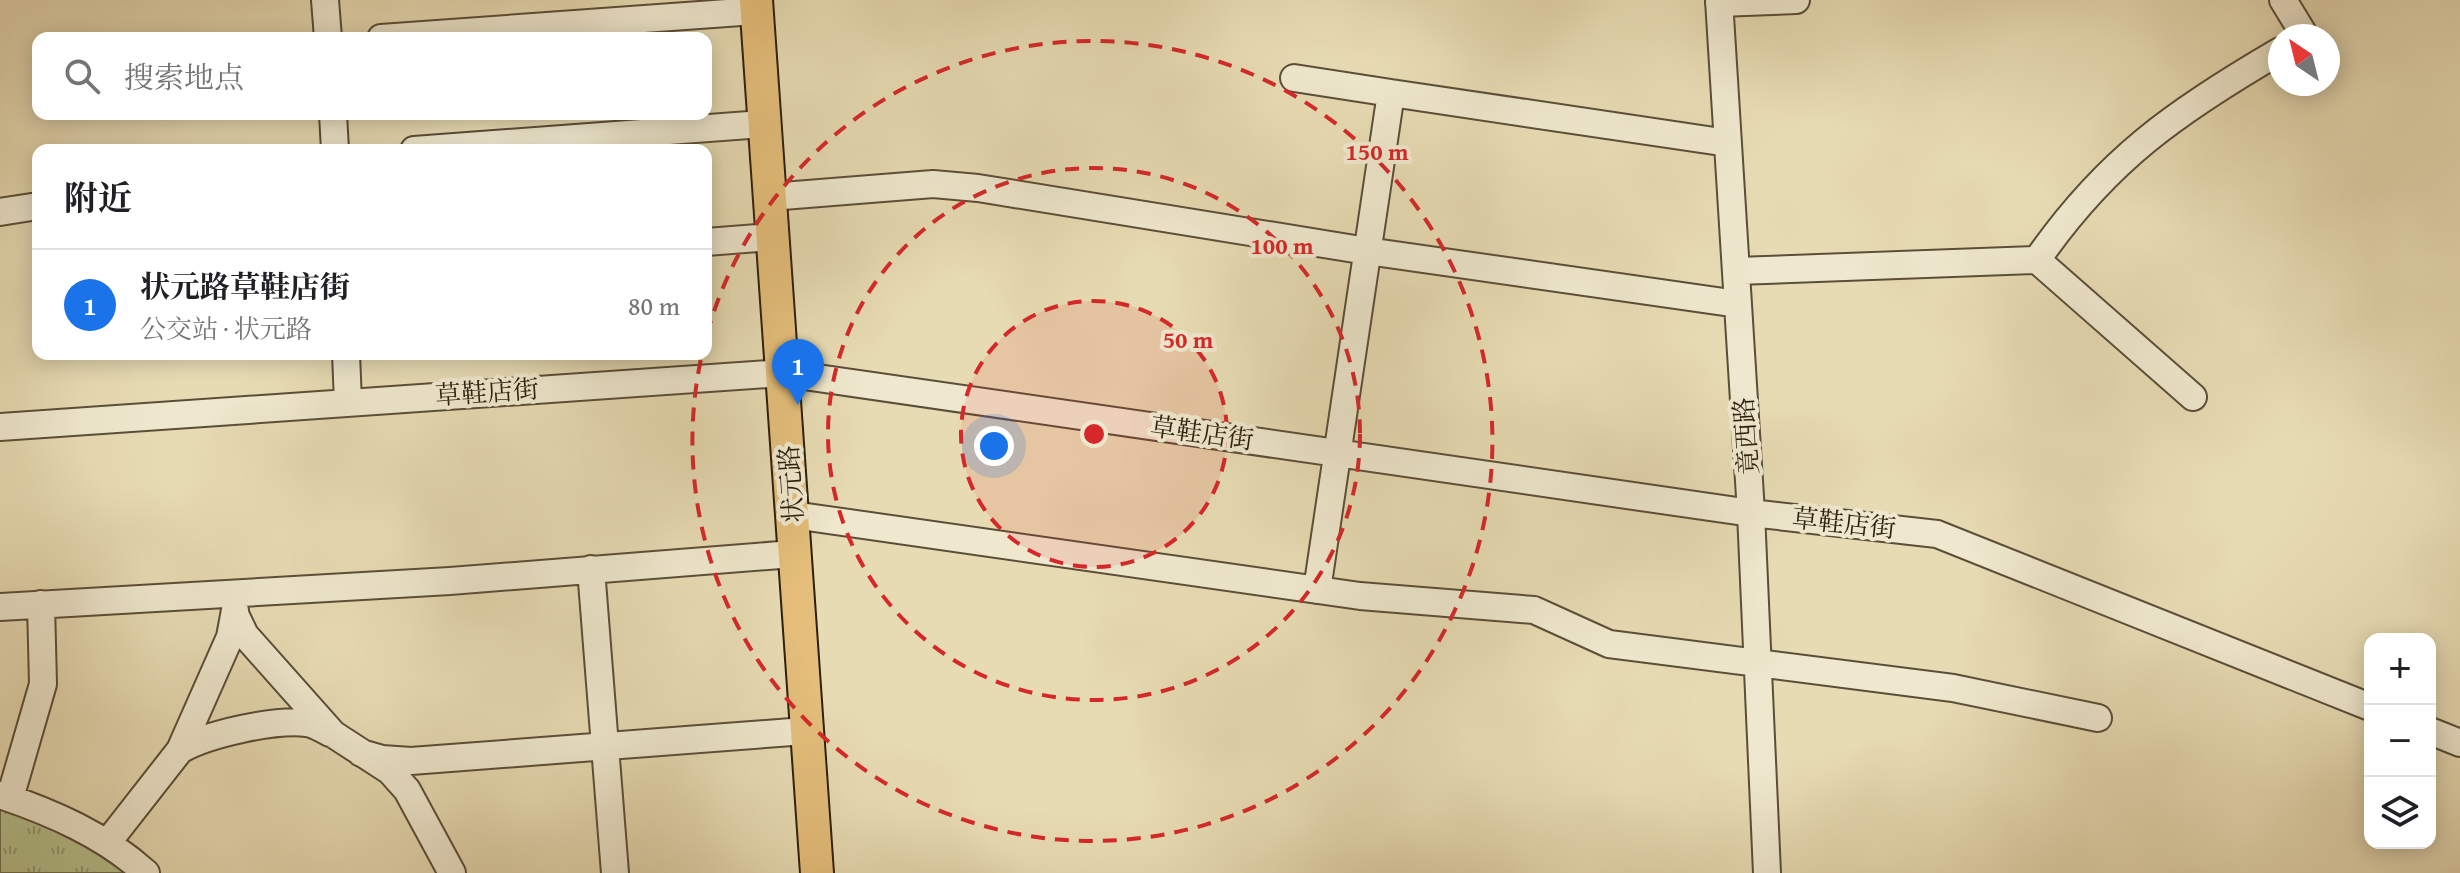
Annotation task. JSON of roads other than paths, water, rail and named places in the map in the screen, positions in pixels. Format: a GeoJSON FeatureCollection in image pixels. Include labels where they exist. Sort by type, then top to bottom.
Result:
{"type":"FeatureCollection","features":[{"type":"Feature","properties":{"kind":"main road","name":"状元路"},"geometry":{"type":"LineString","coordinates":[[745,4],[749,125],[758,238],[793,515],[817,873]]}},
{"type":"Feature","properties":{"kind":"main road","name":"状元路"},"geometry":{"type":"LineString","coordinates":[[745,4],[770,197],[780,555],[801,873]]}},
{"type":"Feature","properties":{"kind":"street"},"geometry":{"type":"LineString","coordinates":[[325,0],[328,32]]}},
{"type":"Feature","properties":{"kind":"street"},"geometry":{"type":"LineString","coordinates":[[1719,2],[1796,0]]}},
{"type":"Feature","properties":{"kind":"street"},"geometry":{"type":"LineString","coordinates":[[2283,0],[2298,24]]}},
{"type":"Feature","properties":{"kind":"street","name":"竟西路"},"geometry":{"type":"LineString","coordinates":[[1719,2],[1751,513],[1767,873]]}},
{"type":"Feature","properties":{"kind":"street"},"geometry":{"type":"LineString","coordinates":[[441,32],[745,4]]}},
{"type":"Feature","properties":{"kind":"street"},"geometry":{"type":"LineString","coordinates":[[2037,260],[2070,212],[2114,166],[2180,112],[2268,58]]}},
{"type":"Feature","properties":{"kind":"street"},"geometry":{"type":"LineString","coordinates":[[1294,78],[1728,143]]}},
{"type":"Feature","properties":{"kind":"street"},"geometry":{"type":"LineString","coordinates":[[1317,590],[1391,93]]}},
{"type":"Feature","properties":{"kind":"street"},"geometry":{"type":"LineString","coordinates":[[333,120],[335,144]]}},
{"type":"Feature","properties":{"kind":"street"},"geometry":{"type":"LineString","coordinates":[[468,144],[558,134],[749,125]]}},
{"type":"Feature","properties":{"kind":"street"},"geometry":{"type":"LineString","coordinates":[[770,197],[933,184],[978,188],[1367,251],[1738,304]]}},
{"type":"Feature","properties":{"kind":"street"},"geometry":{"type":"LineString","coordinates":[[0,212],[32,207]]}},
{"type":"Feature","properties":{"kind":"street"},"geometry":{"type":"LineString","coordinates":[[712,242],[758,238]]}},
{"type":"Feature","properties":{"kind":"street"},"geometry":{"type":"LineString","coordinates":[[1736,271],[2037,260],[2193,397]]}},
{"type":"Feature","properties":{"kind":"street"},"geometry":{"type":"LineString","coordinates":[[346,360],[348,402]]}},
{"type":"Feature","properties":{"kind":"street","name":"草鞋店街"},"geometry":{"type":"LineString","coordinates":[[0,427],[776,372],[1751,513],[1937,534],[2365,705]]}},
{"type":"Feature","properties":{"kind":"street"},"geometry":{"type":"LineString","coordinates":[[793,515],[1317,590],[1534,610],[1609,644],[1953,688],[2098,718]]}},
{"type":"Feature","properties":{"kind":"street"},"geometry":{"type":"LineString","coordinates":[[0,607],[41,604],[235,604],[591,569],[780,555]]}},
{"type":"Feature","properties":{"kind":"street"},"geometry":{"type":"LineString","coordinates":[[591,569],[615,873]]}},
{"type":"Feature","properties":{"kind":"street"},"geometry":{"type":"LineString","coordinates":[[41,604],[43,684],[5,796],[108,842],[146,873]]}},
{"type":"Feature","properties":{"kind":"street"},"geometry":{"type":"LineString","coordinates":[[235,604],[245,635],[333,734]]}},
{"type":"Feature","properties":{"kind":"street"},"geometry":{"type":"LineString","coordinates":[[108,842],[180,750],[230,637],[235,604]]}},
{"type":"Feature","properties":{"kind":"street"},"geometry":{"type":"LineString","coordinates":[[180,750],[207,738],[295,722],[311,724],[333,734],[390,771],[407,790],[452,873]]}},
{"type":"Feature","properties":{"kind":"street"},"geometry":{"type":"LineString","coordinates":[[361,753],[382,759],[411,761],[792,732]]}},
{"type":"Feature","properties":{"kind":"street"},"geometry":{"type":"LineString","coordinates":[[2436,733],[2460,743]]}},
{"type":"Feature","properties":{"kind":"place","name":"状元路草鞋店街"},"geometry":{"type":"Point","coordinates":[798,405]}}]}
